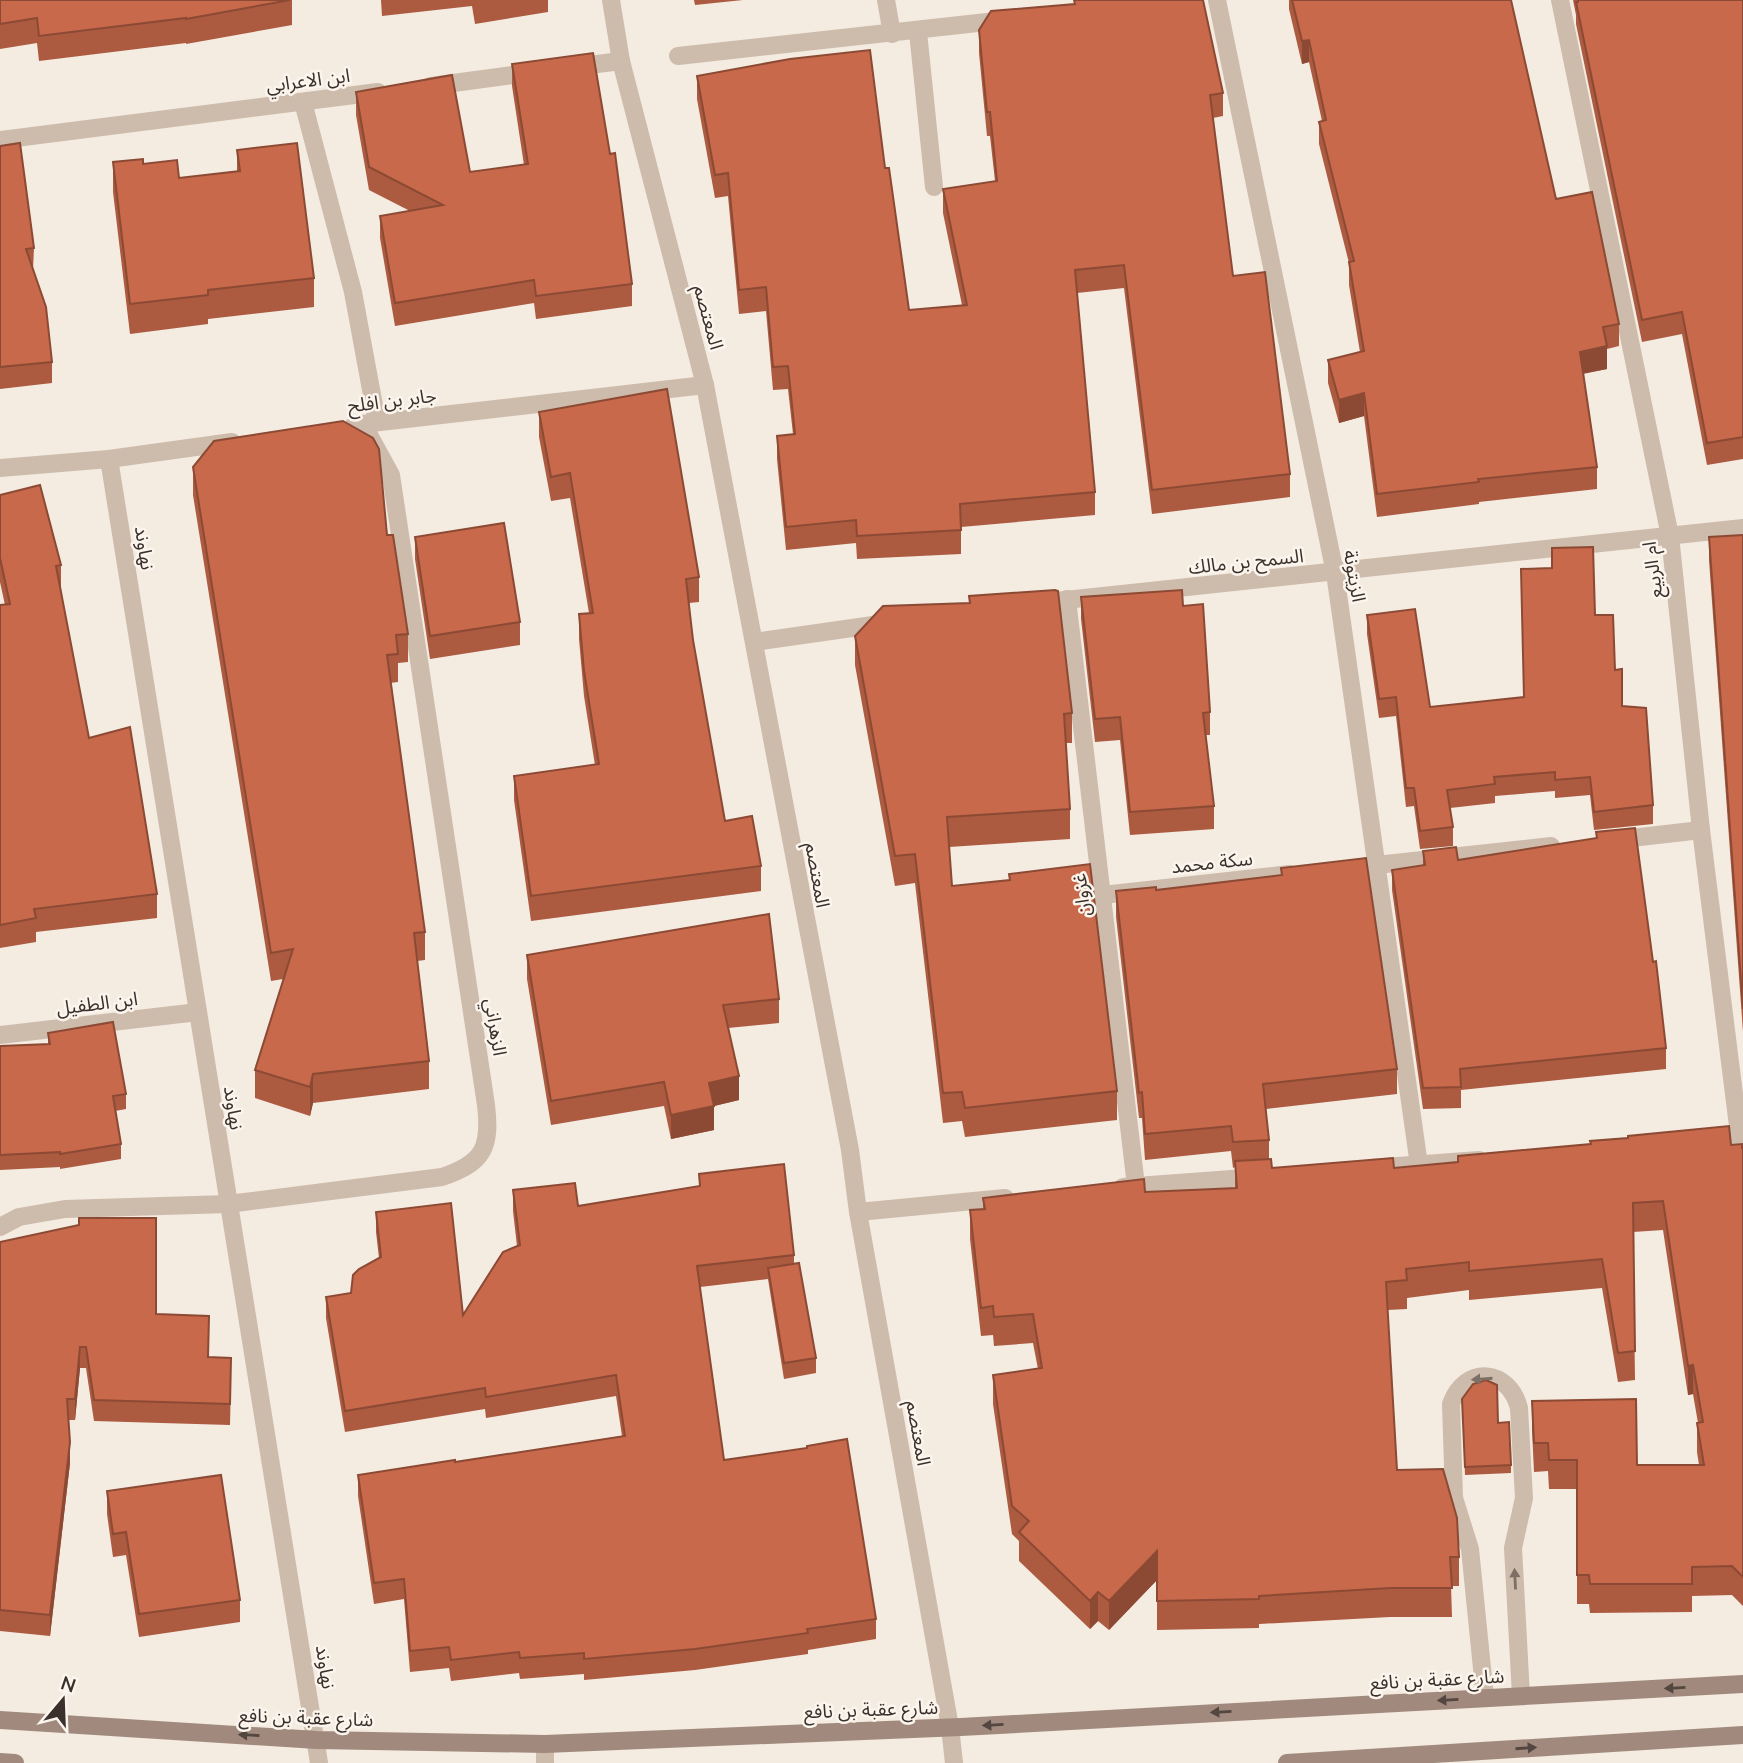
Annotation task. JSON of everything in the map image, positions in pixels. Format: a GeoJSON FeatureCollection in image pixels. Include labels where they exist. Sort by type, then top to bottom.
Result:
{"type":"FeatureCollection","features":[{"type":"Feature","properties":{"kind":"street","name":"المعتصم"},"geometry":{"type":"LineString","coordinates":[[611,0],[621,61],[705,385],[850,1150],[858,1212],[950,1727],[954,1763]]}},
{"type":"Feature","properties":{"kind":"street"},"geometry":{"type":"LineString","coordinates":[[886,0],[892,34]]}},
{"type":"Feature","properties":{"kind":"street","name":"الزيتونة"},"geometry":{"type":"LineString","coordinates":[[1217,0],[1335,573],[1419,1165]]}},
{"type":"Feature","properties":{"kind":"street","name":"ام الربيع"},"geometry":{"type":"LineString","coordinates":[[1560,0],[1670,536],[1736,1142]]}},
{"type":"Feature","properties":{"kind":"street"},"geometry":{"type":"LineString","coordinates":[[678,56],[918,32],[1027,18]]}},
{"type":"Feature","properties":{"kind":"street"},"geometry":{"type":"LineString","coordinates":[[918,32],[934,187]]}},
{"type":"Feature","properties":{"kind":"street","name":"ابن الاعرابي"},"geometry":{"type":"LineString","coordinates":[[0,140],[621,61]]}},
{"type":"Feature","properties":{"kind":"street","name":"الزهراني"},"geometry":{"type":"LineString","coordinates":[[0,1227],[19,1217],[65,1209],[228,1204],[442,1177],[465,1170],[481,1154],[489,1131],[391,475],[370,423],[353,292],[303,102]]}},
{"type":"Feature","properties":{"kind":"street","name":"جابر بن افلح"},"geometry":{"type":"LineString","coordinates":[[336,428],[705,385]]}},
{"type":"Feature","properties":{"kind":"street"},"geometry":{"type":"LineString","coordinates":[[0,468],[110,458],[243,440]]}},
{"type":"Feature","properties":{"kind":"street","name":"نهاوند"},"geometry":{"type":"LineString","coordinates":[[110,458],[319,1763]]}},
{"type":"Feature","properties":{"kind":"street","name":"السمح بن مالك"},"geometry":{"type":"LineString","coordinates":[[1026,605],[1743,528]]}},
{"type":"Feature","properties":{"kind":"street","name":"غزوان"},"geometry":{"type":"LineString","coordinates":[[1067,599],[1136,1186]]}},
{"type":"Feature","properties":{"kind":"street"},"geometry":{"type":"LineString","coordinates":[[754,642],[903,621]]}},
{"type":"Feature","properties":{"kind":"street"},"geometry":{"type":"LineString","coordinates":[[1593,842],[1701,830]]}},
{"type":"Feature","properties":{"kind":"street"},"geometry":{"type":"LineString","coordinates":[[1350,868],[1566,845]]}},
{"type":"Feature","properties":{"kind":"street","name":"سكة محمد"},"geometry":{"type":"LineString","coordinates":[[1102,895],[1309,872]]}},
{"type":"Feature","properties":{"kind":"street","name":"ابن الطفيل"},"geometry":{"type":"LineString","coordinates":[[0,1035],[198,1012]]}},
{"type":"Feature","properties":{"kind":"street"},"geometry":{"type":"LineString","coordinates":[[1352,1170],[1503,1159]]}},
{"type":"Feature","properties":{"kind":"street"},"geometry":{"type":"LineString","coordinates":[[1108,1188],[1271,1176]]}},
{"type":"Feature","properties":{"kind":"street"},"geometry":{"type":"LineString","coordinates":[[858,1212],[1025,1196]]}},
{"type":"Feature","properties":{"kind":"street"},"geometry":{"type":"LineString","coordinates":[[1485,1698],[1470,1549],[1454,1498],[1451,1416],[1455,1393],[1473,1378],[1484,1376],[1497,1378],[1508,1385],[1516,1395],[1519,1408],[1524,1498],[1513,1548],[1521,1696]]}},
{"type":"Feature","properties":{"kind":"street","name":"شارع عقبة بن نافع"},"geometry":{"type":"LineString","coordinates":[[0,1720],[317,1740],[545,1744],[950,1727],[1743,1684]]}},
{"type":"Feature","properties":{"kind":"street"},"geometry":{"type":"LineString","coordinates":[[1287,1763],[1743,1735]]}},
{"type":"Feature","properties":{"kind":"street"},"geometry":{"type":"LineString","coordinates":[[545,1744],[545,1763]]}},
{"type":"Feature","properties":{"kind":"street"},"geometry":{"type":"LineString","coordinates":[[0,1762],[15,1763]]}},
{"type":"Feature","properties":{"kind":"building"},"geometry":{"type":"Polygon","coordinates":[[[0,0],[290,0],[186,19],[39,36],[37,18],[0,24],[0,0]]]}},
{"type":"Feature","properties":{"kind":"building"},"geometry":{"type":"Polygon","coordinates":[[[1074,0],[1203,0],[1223,93],[1210,95],[1233,276],[1265,272],[1290,474],[1152,490],[1124,265],[1075,270],[1095,492],[960,504],[961,530],[857,536],[856,520],[786,527],[777,436],[795,434],[788,366],[773,367],[766,287],[739,290],[728,173],[715,175],[697,76],[790,59],[870,50],[885,168],[889,168],[909,310],[967,305],[943,189],[997,181],[979,30],[991,11],[1075,4],[1074,0]]]}},
{"type":"Feature","properties":{"kind":"building"},"geometry":{"type":"Polygon","coordinates":[[[1292,0],[1511,0],[1556,199],[1592,192],[1619,324],[1603,327],[1607,346],[1580,352],[1597,467],[1478,479],[1479,482],[1377,494],[1364,393],[1339,400],[1328,360],[1364,351],[1349,262],[1354,261],[1319,122],[1326,120],[1309,40],[1302,41],[1292,0]]]}},
{"type":"Feature","properties":{"kind":"building"},"geometry":{"type":"Polygon","coordinates":[[[1743,0],[1743,437],[1707,443],[1682,312],[1642,320],[1576,2],[1743,0]]]}},
{"type":"Feature","properties":{"kind":"building"},"geometry":{"type":"Polygon","coordinates":[[[593,53],[610,154],[615,153],[632,284],[536,296],[534,280],[395,303],[380,216],[443,205],[369,167],[356,92],[452,75],[470,172],[528,164],[512,64],[593,53]]]}},
{"type":"Feature","properties":{"kind":"building"},"geometry":{"type":"Polygon","coordinates":[[[20,143],[34,248],[26,249],[46,307],[52,362],[0,367],[0,146],[20,143]]]}},
{"type":"Feature","properties":{"kind":"building"},"geometry":{"type":"Polygon","coordinates":[[[297,143],[314,278],[208,290],[208,295],[130,304],[113,162],[143,159],[143,164],[177,160],[179,178],[240,171],[237,150],[297,143]]]}},
{"type":"Feature","properties":{"kind":"building"},"geometry":{"type":"Polygon","coordinates":[[[667,389],[699,577],[686,579],[693,640],[725,821],[752,816],[761,866],[531,896],[514,776],[599,764],[584,671],[579,614],[593,613],[570,473],[551,477],[539,412],[667,389]]]}},
{"type":"Feature","properties":{"kind":"building"},"geometry":{"type":"Polygon","coordinates":[[[343,421],[373,438],[379,449],[387,535],[393,535],[408,634],[396,635],[398,654],[387,655],[425,932],[414,933],[429,1061],[313,1074],[310,1087],[255,1070],[293,949],[271,953],[193,467],[214,441],[343,421]]]}},
{"type":"Feature","properties":{"kind":"building"},"geometry":{"type":"Polygon","coordinates":[[[40,485],[61,565],[56,566],[89,738],[130,727],[157,894],[34,909],[36,918],[0,925],[0,605],[10,604],[0,558],[0,495],[40,485]]]}},
{"type":"Feature","properties":{"kind":"building"},"geometry":{"type":"Polygon","coordinates":[[[504,523],[520,622],[430,636],[415,537],[504,523]]]}},
{"type":"Feature","properties":{"kind":"building"},"geometry":{"type":"Polygon","coordinates":[[[1743,535],[1743,1009],[1709,537],[1743,535]]]}},
{"type":"Feature","properties":{"kind":"building"},"geometry":{"type":"Polygon","coordinates":[[[1593,547],[1595,615],[1613,615],[1615,670],[1622,669],[1622,706],[1646,708],[1653,805],[1594,812],[1590,777],[1555,780],[1555,772],[1494,777],[1495,784],[1447,790],[1453,827],[1420,831],[1414,788],[1406,788],[1396,697],[1379,699],[1367,615],[1415,609],[1430,707],[1524,697],[1521,569],[1552,568],[1552,548],[1593,547]]]}},
{"type":"Feature","properties":{"kind":"building"},"geometry":{"type":"Polygon","coordinates":[[[1182,590],[1183,606],[1203,604],[1210,712],[1203,713],[1214,806],[1130,812],[1120,717],[1095,719],[1081,597],[1182,590]]]}},
{"type":"Feature","properties":{"kind":"building"},"geometry":{"type":"Polygon","coordinates":[[[1058,591],[1072,713],[1064,714],[1070,809],[947,817],[952,886],[1010,880],[1009,874],[1090,864],[1117,1091],[965,1108],[962,1092],[943,1093],[915,854],[895,856],[855,636],[883,606],[970,603],[969,596],[1058,591]]]}},
{"type":"Feature","properties":{"kind":"building"},"geometry":{"type":"Polygon","coordinates":[[[1635,828],[1653,962],[1656,961],[1666,1048],[1460,1069],[1461,1087],[1423,1088],[1392,870],[1425,865],[1423,851],[1456,847],[1458,860],[1597,838],[1596,832],[1635,828]]]}},
{"type":"Feature","properties":{"kind":"building"},"geometry":{"type":"Polygon","coordinates":[[[1366,858],[1397,1069],[1263,1084],[1269,1140],[1233,1142],[1231,1126],[1145,1134],[1116,891],[1156,887],[1156,890],[1282,875],[1281,868],[1366,858]]]}},
{"type":"Feature","properties":{"kind":"building"},"geometry":{"type":"Polygon","coordinates":[[[769,914],[779,999],[723,1005],[739,1076],[709,1083],[714,1106],[671,1115],[664,1082],[551,1101],[527,955],[769,914]]]}},
{"type":"Feature","properties":{"kind":"building"},"geometry":{"type":"Polygon","coordinates":[[[113,1022],[126,1094],[113,1096],[121,1144],[60,1154],[0,1155],[0,1046],[50,1044],[48,1033],[113,1022]]]}},
{"type":"Feature","properties":{"kind":"building"},"geometry":{"type":"Polygon","coordinates":[[[1729,1126],[1731,1145],[1742,1144],[1743,1148],[1743,1577],[1732,1566],[1692,1567],[1692,1584],[1590,1584],[1589,1575],[1577,1575],[1577,1460],[1549,1460],[1548,1443],[1534,1443],[1532,1401],[1636,1399],[1637,1465],[1704,1465],[1697,1423],[1703,1422],[1693,1365],[1688,1366],[1663,1201],[1633,1203],[1635,1351],[1618,1353],[1602,1259],[1469,1271],[1469,1262],[1406,1269],[1407,1280],[1386,1282],[1397,1470],[1443,1469],[1457,1518],[1459,1557],[1450,1557],[1452,1588],[1390,1588],[1259,1596],[1259,1599],[1157,1601],[1157,1551],[1109,1601],[1098,1592],[1090,1601],[1019,1532],[1029,1521],[1012,1506],[993,1375],[1042,1368],[1033,1314],[994,1317],[993,1306],[981,1308],[970,1210],[985,1209],[983,1198],[1144,1179],[1145,1192],[1237,1188],[1235,1161],[1271,1159],[1272,1168],[1393,1158],[1394,1168],[1458,1162],[1458,1156],[1591,1144],[1590,1141],[1729,1126]]]}},
{"type":"Feature","properties":{"kind":"building"},"geometry":{"type":"Polygon","coordinates":[[[784,1164],[794,1255],[697,1266],[724,1460],[807,1448],[847,1439],[876,1619],[807,1629],[808,1633],[695,1649],[584,1659],[584,1653],[520,1658],[519,1652],[451,1660],[449,1647],[410,1651],[404,1579],[374,1583],[358,1475],[625,1436],[616,1375],[486,1397],[485,1388],[345,1411],[326,1297],[351,1293],[353,1275],[381,1257],[376,1212],[451,1203],[463,1315],[503,1252],[520,1245],[513,1190],[575,1183],[578,1206],[700,1186],[699,1174],[784,1164]]]}},
{"type":"Feature","properties":{"kind":"building"},"geometry":{"type":"Polygon","coordinates":[[[79,1218],[156,1218],[156,1314],[209,1316],[208,1357],[231,1358],[230,1404],[94,1400],[86,1347],[80,1347],[75,1399],[67,1399],[70,1442],[50,1615],[0,1610],[0,1242],[79,1225],[79,1218]]]}},
{"type":"Feature","properties":{"kind":"building"},"geometry":{"type":"Polygon","coordinates":[[[799,1263],[816,1358],[784,1363],[768,1268],[799,1263]]]}},
{"type":"Feature","properties":{"kind":"building"},"geometry":{"type":"Polygon","coordinates":[[[1486,1380],[1497,1385],[1498,1423],[1509,1422],[1511,1465],[1465,1467],[1462,1399],[1473,1384],[1486,1380]]]}},
{"type":"Feature","properties":{"kind":"building"},"geometry":{"type":"Polygon","coordinates":[[[221,1475],[240,1600],[139,1614],[126,1532],[113,1534],[107,1491],[221,1475]]]}}]}
